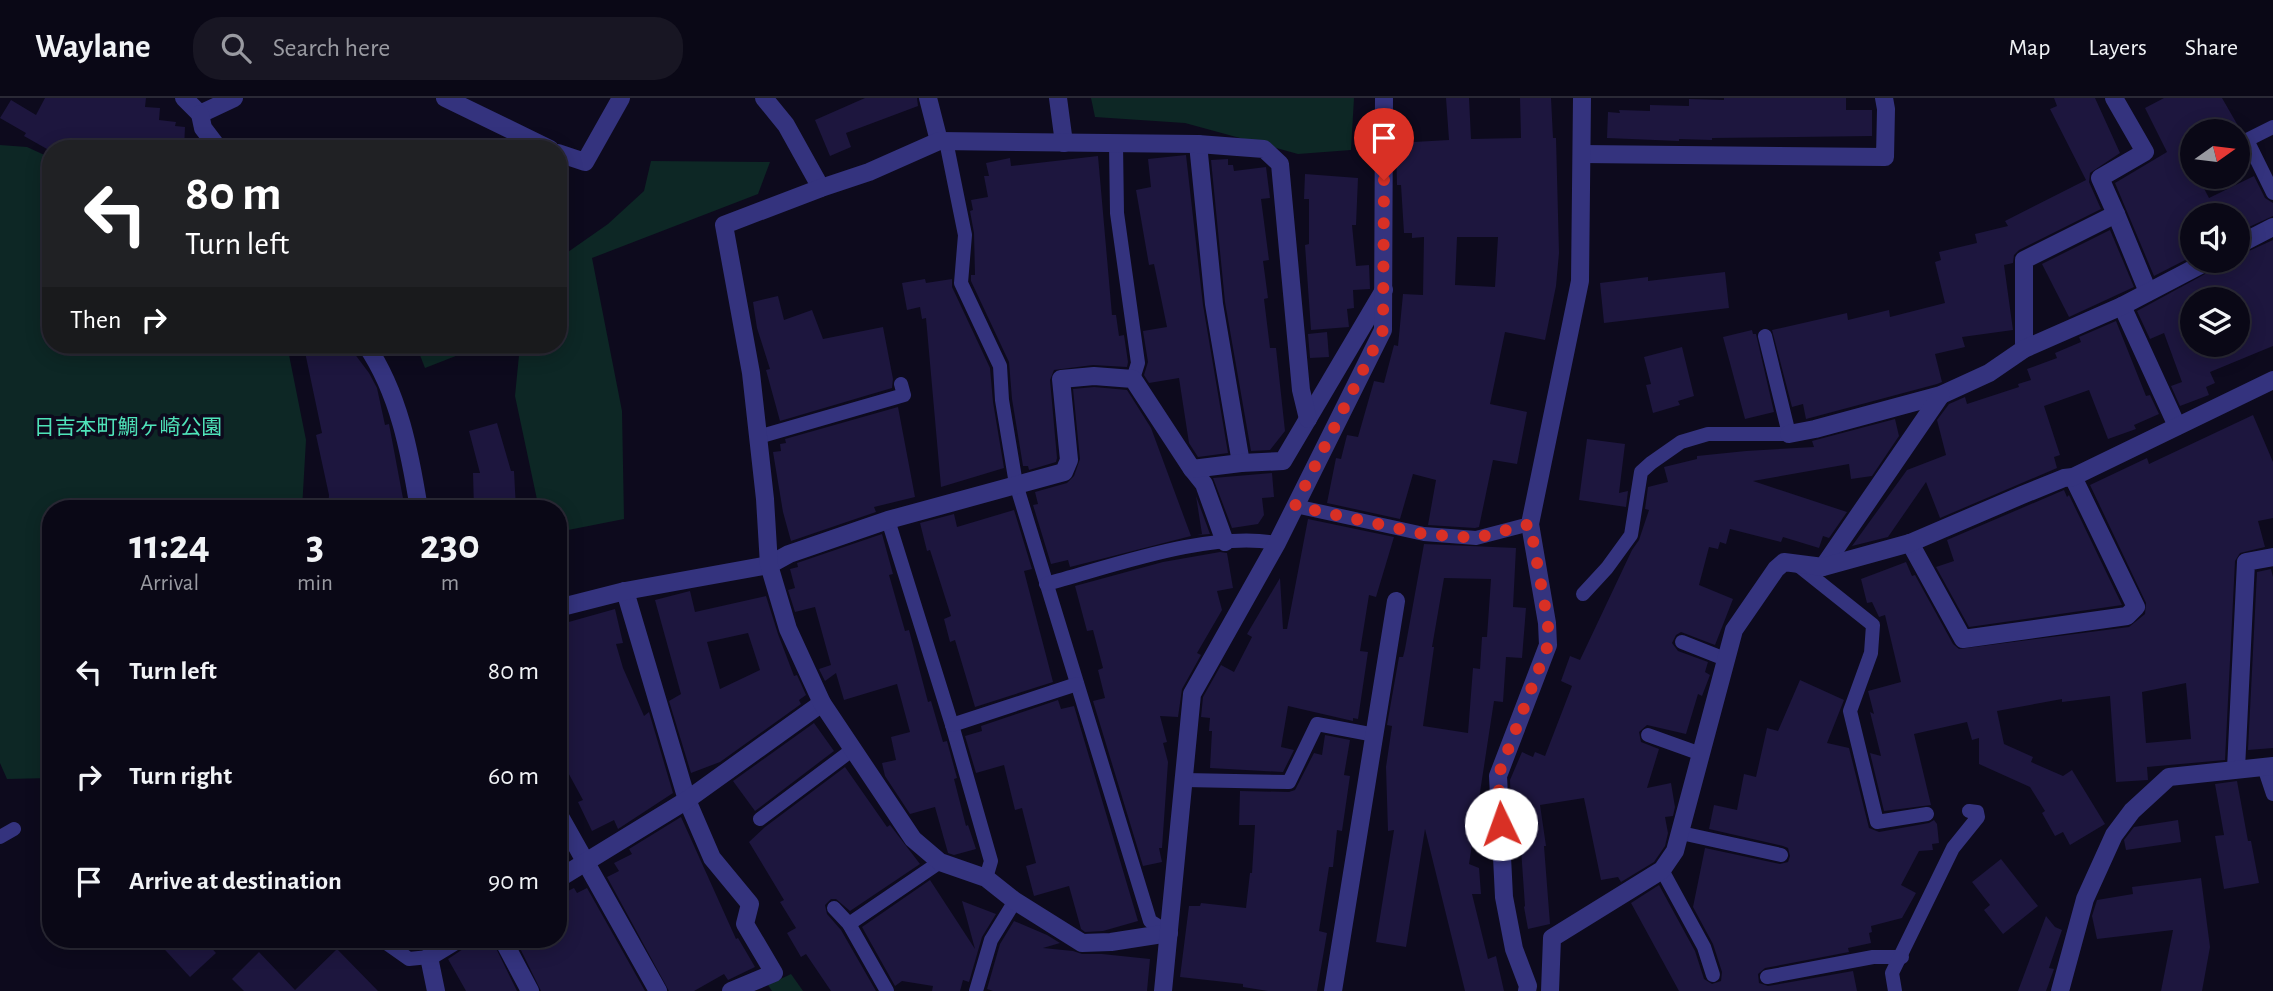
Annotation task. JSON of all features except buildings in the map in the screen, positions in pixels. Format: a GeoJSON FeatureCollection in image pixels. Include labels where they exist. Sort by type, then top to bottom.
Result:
{"type":"FeatureCollection","features":[{"type":"Feature","properties":{"kind":"street"},"geometry":{"type":"LineString","coordinates":[[184,98],[200,114],[203,128],[212,140]]}},
{"type":"Feature","properties":{"kind":"street"},"geometry":{"type":"LineString","coordinates":[[200,114],[234,98]]}},
{"type":"Feature","properties":{"kind":"street"},"geometry":{"type":"LineString","coordinates":[[445,98],[465,102],[534,140]]}},
{"type":"Feature","properties":{"kind":"street"},"geometry":{"type":"LineString","coordinates":[[567,156],[585,162],[621,98]]}},
{"type":"Feature","properties":{"kind":"street"},"geometry":{"type":"LineString","coordinates":[[764,98],[786,125],[821,188]]}},
{"type":"Feature","properties":{"kind":"street"},"geometry":{"type":"LineString","coordinates":[[928,98],[942,141]]}},
{"type":"Feature","properties":{"kind":"street"},"geometry":{"type":"LineString","coordinates":[[1058,98],[1064,143]]}},
{"type":"Feature","properties":{"kind":"street"},"geometry":{"type":"LineString","coordinates":[[1163,991],[1192,694],[1277,543],[1383,330],[1384,98]]}},
{"type":"Feature","properties":{"kind":"street"},"geometry":{"type":"LineString","coordinates":[[1527,991],[1528,986],[1514,949],[1504,897],[1498,776],[1548,645],[1548,623],[1530,524],[1580,281],[1582,98]]}},
{"type":"Feature","properties":{"kind":"street"},"geometry":{"type":"LineString","coordinates":[[1582,154],[1885,157],[1884,98]]}},
{"type":"Feature","properties":{"kind":"street"},"geometry":{"type":"LineString","coordinates":[[2114,98],[2145,152],[2100,178],[2148,292]]}},
{"type":"Feature","properties":{"kind":"street"},"geometry":{"type":"LineString","coordinates":[[1169,933],[1111,943],[1082,943],[1015,901],[986,878],[940,862],[913,839],[822,703],[788,629],[769,565],[751,373],[724,225],[869,173],[942,141],[1198,144],[1264,149],[1280,164],[1301,390],[1308,419]]}},
{"type":"Feature","properties":{"kind":"street"},"geometry":{"type":"LineString","coordinates":[[1198,144],[1214,304],[1241,463]]}},
{"type":"Feature","properties":{"kind":"street"},"geometry":{"type":"LineString","coordinates":[[2024,349],[2024,260],[2116,214]]}},
{"type":"Feature","properties":{"kind":"street"},"geometry":{"type":"LineString","coordinates":[[2250,239],[2273,227]]}},
{"type":"Feature","properties":{"kind":"street"},"geometry":{"type":"LineString","coordinates":[[1789,434],[1941,395],[1989,373],[2024,349],[2122,306],[2185,273]]}},
{"type":"Feature","properties":{"kind":"street"},"geometry":{"type":"LineString","coordinates":[[1192,469],[1283,461],[1384,290]]}},
{"type":"Feature","properties":{"kind":"street"},"geometry":{"type":"LineString","coordinates":[[2122,306],[2176,426]]}},
{"type":"Feature","properties":{"kind":"street"},"geometry":{"type":"LineString","coordinates":[[372,354],[378,362],[407,440],[417,500]]}},
{"type":"Feature","properties":{"kind":"street"},"geometry":{"type":"LineString","coordinates":[[567,606],[625,591],[769,565],[789,554],[888,520],[1064,472],[1069,460],[1061,379],[1094,376],[1133,379],[1204,484],[1225,542]]}},
{"type":"Feature","properties":{"kind":"street"},"geometry":{"type":"LineString","coordinates":[[1550,991],[1552,938],[1662,870],[1675,851],[1734,630],[1776,569],[1784,562],[1824,567],[1910,543],[2022,495],[2073,477],[2273,380]]}},
{"type":"Feature","properties":{"kind":"street"},"geometry":{"type":"LineString","coordinates":[[1824,567],[1941,395]]}},
{"type":"Feature","properties":{"kind":"street"},"geometry":{"type":"LineString","coordinates":[[1910,543],[1963,639],[2127,616],[2136,607],[2073,477]]}},
{"type":"Feature","properties":{"kind":"street"},"geometry":{"type":"LineString","coordinates":[[2236,769],[2246,562],[2273,556]]}},
{"type":"Feature","properties":{"kind":"street"},"geometry":{"type":"LineString","coordinates":[[625,591],[687,800],[712,858],[750,904],[745,924],[774,973],[731,991]]}},
{"type":"Feature","properties":{"kind":"street"},"geometry":{"type":"LineString","coordinates":[[1333,991],[1396,601]]}},
{"type":"Feature","properties":{"kind":"street"},"geometry":{"type":"LineString","coordinates":[[567,874],[687,800],[822,703]]}},
{"type":"Feature","properties":{"kind":"street"},"geometry":{"type":"LineString","coordinates":[[2060,991],[2085,899],[2114,835],[2132,811],[2169,777],[2268,767]]}},
{"type":"Feature","properties":{"kind":"street"},"geometry":{"type":"LineString","coordinates":[[567,828],[658,991]]}},
{"type":"Feature","properties":{"kind":"street"},"geometry":{"type":"LineString","coordinates":[[436,991],[429,957],[444,948]]}},
{"type":"Feature","properties":{"kind":"street"},"geometry":{"type":"LineString","coordinates":[[507,948],[530,991]]}},
{"type":"Feature","properties":{"kind":"lane"},"geometry":{"type":"LineString","coordinates":[[2273,127],[2247,140],[2273,193]]}},
{"type":"Feature","properties":{"kind":"lane"},"geometry":{"type":"LineString","coordinates":[[942,141],[965,235],[961,283],[1000,366],[1002,400],[1016,484],[1150,921],[1169,933]]}},
{"type":"Feature","properties":{"kind":"lane"},"geometry":{"type":"LineString","coordinates":[[1116,144],[1117,213],[1138,363],[1133,379]]}},
{"type":"Feature","properties":{"kind":"lane"},"geometry":{"type":"LineString","coordinates":[[1583,594],[1631,535],[1641,472],[1651,463],[1681,442],[1708,434],[1789,434],[1765,336]]}},
{"type":"Feature","properties":{"kind":"lane"},"geometry":{"type":"LineString","coordinates":[[758,437],[904,395],[901,384]]}},
{"type":"Feature","properties":{"kind":"lane"},"geometry":{"type":"LineString","coordinates":[[1295,506],[1424,534],[1476,538],[1530,524]]}},
{"type":"Feature","properties":{"kind":"lane"},"geometry":{"type":"LineString","coordinates":[[888,520],[991,860],[986,878]]}},
{"type":"Feature","properties":{"kind":"lane"},"geometry":{"type":"LineString","coordinates":[[1046,584],[1167,551],[1225,542],[1259,540],[1277,543]]}},
{"type":"Feature","properties":{"kind":"lane"},"geometry":{"type":"LineString","coordinates":[[1794,562],[1873,625],[1871,653],[1850,711],[1877,822],[1927,814]]}},
{"type":"Feature","properties":{"kind":"lane"},"geometry":{"type":"LineString","coordinates":[[1682,642],[1725,659]]}},
{"type":"Feature","properties":{"kind":"lane"},"geometry":{"type":"LineString","coordinates":[[952,725],[1077,684]]}},
{"type":"Feature","properties":{"kind":"lane"},"geometry":{"type":"LineString","coordinates":[[1185,780],[1289,782],[1317,724],[1375,734]]}},
{"type":"Feature","properties":{"kind":"lane"},"geometry":{"type":"LineString","coordinates":[[1648,735],[1701,754]]}},
{"type":"Feature","properties":{"kind":"lane"},"geometry":{"type":"LineString","coordinates":[[760,819],[852,750]]}},
{"type":"Feature","properties":{"kind":"lane"},"geometry":{"type":"LineString","coordinates":[[2268,767],[2273,794]]}},
{"type":"Feature","properties":{"kind":"lane"},"geometry":{"type":"LineString","coordinates":[[1895,991],[1892,974],[1954,848],[1979,817],[1977,812],[1969,811]]}},
{"type":"Feature","properties":{"kind":"lane"},"geometry":{"type":"LineString","coordinates":[[0,836],[14,829]]}},
{"type":"Feature","properties":{"kind":"lane"},"geometry":{"type":"LineString","coordinates":[[1681,833],[1781,855]]}},
{"type":"Feature","properties":{"kind":"lane"},"geometry":{"type":"LineString","coordinates":[[849,924],[940,862]]}},
{"type":"Feature","properties":{"kind":"lane"},"geometry":{"type":"LineString","coordinates":[[1662,870],[1704,947],[1713,975]]}},
{"type":"Feature","properties":{"kind":"lane"},"geometry":{"type":"LineString","coordinates":[[976,991],[991,940],[1015,901]]}},
{"type":"Feature","properties":{"kind":"lane"},"geometry":{"type":"LineString","coordinates":[[834,908],[849,924],[887,991]]}},
{"type":"Feature","properties":{"kind":"lane"},"geometry":{"type":"LineString","coordinates":[[393,948],[409,959],[429,957]]}},
{"type":"Feature","properties":{"kind":"lane"},"geometry":{"type":"LineString","coordinates":[[1767,977],[1873,957],[1902,957]]}},
{"type":"Feature","properties":{"kind":"green space"},"geometry":{"type":"Polygon","coordinates":[[[1091,98],[1354,98],[1351,150],[1298,154],[1185,123],[1095,117],[1091,98]]]}},
{"type":"Feature","properties":{"kind":"green space","name":"日吉本町鯛ヶ崎公園"},"geometry":{"type":"Polygon","coordinates":[[[0,145],[27,147],[42,154],[42,354],[289,354],[306,440],[303,500],[42,500],[42,778],[7,779],[0,763],[0,145]]]}},
{"type":"Feature","properties":{"kind":"green space"},"geometry":{"type":"Polygon","coordinates":[[[651,161],[770,162],[758,194],[592,258],[622,411],[624,519],[567,530],[567,500],[537,500],[515,396],[519,354],[567,354],[567,253],[608,224],[644,191],[651,161]]]}},
{"type":"Feature","properties":{"kind":"green space"},"geometry":{"type":"Polygon","coordinates":[[[420,354],[461,354],[425,368],[420,354]]]}},
{"type":"Feature","properties":{"kind":"green space"},"geometry":{"type":"Polygon","coordinates":[[[791,974],[803,991],[772,991],[768,985],[791,974]]]}},
{"type":"Feature","properties":{"kind":"route"},"geometry":{"type":"LineString","coordinates":[[1384,180],[1383,330],[1295,506],[1424,534],[1476,538],[1530,524],[1548,623],[1548,645],[1498,776],[1501,824]]}}]}
